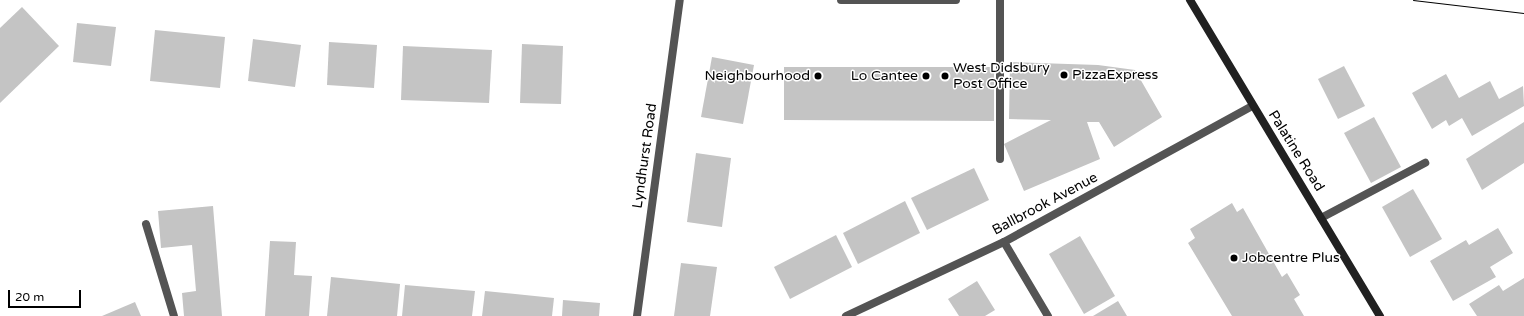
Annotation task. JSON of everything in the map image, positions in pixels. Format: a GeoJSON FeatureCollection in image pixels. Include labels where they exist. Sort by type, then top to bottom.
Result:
{"type":"FeatureCollection","features":[{"type":"Feature","properties":{"kind":"main road","name":"Palatine Road"},"geometry":{"type":"LineString","coordinates":[[1190,0],[1252,106],[1380,316]]}},
{"type":"Feature","properties":{"kind":"street","name":"Lyndhurst Road"},"geometry":{"type":"LineString","coordinates":[[637,316],[680,0]]}},
{"type":"Feature","properties":{"kind":"street"},"geometry":{"type":"LineString","coordinates":[[841,0],[956,0]]}},
{"type":"Feature","properties":{"kind":"street"},"geometry":{"type":"LineString","coordinates":[[1000,0],[1000,159]]}},
{"type":"Feature","properties":{"kind":"street","name":"Ballbrook Avenue"},"geometry":{"type":"LineString","coordinates":[[846,316],[1004,242],[1252,106]]}},
{"type":"Feature","properties":{"kind":"street"},"geometry":{"type":"LineString","coordinates":[[1321,218],[1425,163]]}},
{"type":"Feature","properties":{"kind":"street"},"geometry":{"type":"LineString","coordinates":[[146,224],[174,316]]}},
{"type":"Feature","properties":{"kind":"street"},"geometry":{"type":"LineString","coordinates":[[1004,242],[1048,316]]}},
{"type":"Feature","properties":{"kind":"building"},"geometry":{"type":"Polygon","coordinates":[[[22,7],[59,46],[0,103],[0,28],[22,7]]]}},
{"type":"Feature","properties":{"kind":"building"},"geometry":{"type":"Polygon","coordinates":[[[77,23],[116,27],[111,66],[73,62],[77,23]]]}},
{"type":"Feature","properties":{"kind":"building"},"geometry":{"type":"Polygon","coordinates":[[[155,30],[225,37],[220,88],[150,81],[155,30]]]}},
{"type":"Feature","properties":{"kind":"building"},"geometry":{"type":"Polygon","coordinates":[[[253,39],[301,45],[295,87],[248,81],[253,39]]]}},
{"type":"Feature","properties":{"kind":"building"},"geometry":{"type":"Polygon","coordinates":[[[329,42],[377,45],[374,88],[327,85],[329,42]]]}},
{"type":"Feature","properties":{"kind":"building"},"geometry":{"type":"Polygon","coordinates":[[[522,44],[563,46],[561,104],[520,103],[522,44]]]}},
{"type":"Feature","properties":{"kind":"building"},"geometry":{"type":"Polygon","coordinates":[[[403,46],[492,50],[489,103],[401,100],[403,46]]]}},
{"type":"Feature","properties":{"kind":"building"},"geometry":{"type":"Polygon","coordinates":[[[712,57],[754,65],[743,124],[701,117],[712,57]]]}},
{"type":"Feature","properties":{"kind":"building"},"geometry":{"type":"Polygon","coordinates":[[[1010,62],[1098,65],[1135,70],[1162,117],[1114,147],[1099,122],[1087,122],[1100,159],[1024,191],[1004,144],[1051,120],[1009,119],[1010,62]]]}},
{"type":"Feature","properties":{"kind":"building"},"geometry":{"type":"Polygon","coordinates":[[[1344,66],[1365,106],[1338,119],[1318,79],[1344,66]]]}},
{"type":"Feature","properties":{"kind":"building"},"geometry":{"type":"Polygon","coordinates":[[[784,67],[994,67],[994,121],[784,120],[784,67]]]}},
{"type":"Feature","properties":{"kind":"building"},"geometry":{"type":"Polygon","coordinates":[[[1446,74],[1459,98],[1490,81],[1499,99],[1523,86],[1524,106],[1472,136],[1462,118],[1449,126],[1446,120],[1432,129],[1412,93],[1446,74]]]}},
{"type":"Feature","properties":{"kind":"building"},"geometry":{"type":"Polygon","coordinates":[[[1374,117],[1401,167],[1371,183],[1344,133],[1374,117]]]}},
{"type":"Feature","properties":{"kind":"building"},"geometry":{"type":"Polygon","coordinates":[[[1524,122],[1524,163],[1482,190],[1466,159],[1524,122]]]}},
{"type":"Feature","properties":{"kind":"building"},"geometry":{"type":"Polygon","coordinates":[[[696,153],[731,158],[722,227],[687,222],[696,153]]]}},
{"type":"Feature","properties":{"kind":"building"},"geometry":{"type":"Polygon","coordinates":[[[974,168],[989,200],[927,230],[911,198],[974,168]]]}},
{"type":"Feature","properties":{"kind":"building"},"geometry":{"type":"Polygon","coordinates":[[[1413,189],[1442,239],[1410,257],[1382,207],[1413,189]]]}},
{"type":"Feature","properties":{"kind":"building"},"geometry":{"type":"Polygon","coordinates":[[[905,201],[920,233],[858,264],[843,233],[905,201]]]}},
{"type":"Feature","properties":{"kind":"building","name":"Jobcentre Plus"},"geometry":{"type":"Polygon","coordinates":[[[1232,203],[1237,212],[1243,208],[1282,277],[1287,273],[1300,295],[1294,299],[1304,316],[1232,316],[1188,243],[1195,238],[1190,229],[1232,203]]]}},
{"type":"Feature","properties":{"kind":"building"},"geometry":{"type":"Polygon","coordinates":[[[213,206],[222,316],[184,316],[182,293],[196,291],[192,245],[161,248],[158,211],[213,206]]]}},
{"type":"Feature","properties":{"kind":"building"},"geometry":{"type":"Polygon","coordinates":[[[1498,228],[1513,253],[1490,267],[1496,277],[1453,301],[1430,261],[1466,240],[1469,245],[1498,228]]]}},
{"type":"Feature","properties":{"kind":"building"},"geometry":{"type":"Polygon","coordinates":[[[836,235],[852,267],[790,299],[774,267],[836,235]]]}},
{"type":"Feature","properties":{"kind":"building"},"geometry":{"type":"Polygon","coordinates":[[[1080,236],[1115,296],[1084,314],[1049,254],[1080,236]]]}},
{"type":"Feature","properties":{"kind":"building"},"geometry":{"type":"Polygon","coordinates":[[[270,241],[296,242],[294,275],[312,276],[309,316],[265,316],[270,241]]]}},
{"type":"Feature","properties":{"kind":"building"},"geometry":{"type":"Polygon","coordinates":[[[681,263],[717,267],[710,316],[674,316],[681,263]]]}},
{"type":"Feature","properties":{"kind":"building"},"geometry":{"type":"Polygon","coordinates":[[[331,277],[400,284],[397,316],[327,316],[331,277]]]}},
{"type":"Feature","properties":{"kind":"building"},"geometry":{"type":"Polygon","coordinates":[[[1524,278],[1524,316],[1477,316],[1469,304],[1499,285],[1503,291],[1524,278]]]}},
{"type":"Feature","properties":{"kind":"building"},"geometry":{"type":"Polygon","coordinates":[[[977,281],[995,310],[985,316],[959,316],[948,299],[977,281]]]}},
{"type":"Feature","properties":{"kind":"building"},"geometry":{"type":"Polygon","coordinates":[[[405,285],[475,291],[472,316],[402,316],[405,285]]]}},
{"type":"Feature","properties":{"kind":"building"},"geometry":{"type":"Polygon","coordinates":[[[485,291],[554,298],[552,316],[482,316],[485,291]]]}},
{"type":"Feature","properties":{"kind":"building"},"geometry":{"type":"Polygon","coordinates":[[[563,300],[600,303],[599,316],[562,316],[563,300]]]}},
{"type":"Feature","properties":{"kind":"building"},"geometry":{"type":"Polygon","coordinates":[[[1118,301],[1127,316],[1093,316],[1118,301]]]}},
{"type":"Feature","properties":{"kind":"building"},"geometry":{"type":"Polygon","coordinates":[[[135,302],[141,316],[102,316],[135,302]]]}},
{"type":"Feature","properties":{"kind":"tram line"},"geometry":{"type":"LineString","coordinates":[[1413,0],[1524,13]]}},
{"type":"Feature","properties":{"kind":"place","name":"PizzaExpress"},"geometry":{"type":"Point","coordinates":[1064,75]}},
{"type":"Feature","properties":{"kind":"place","name":"Neighbourhood"},"geometry":{"type":"Point","coordinates":[818,76]}},
{"type":"Feature","properties":{"kind":"place","name":"Lo Cantee"},"geometry":{"type":"Point","coordinates":[926,76]}},
{"type":"Feature","properties":{"kind":"place","name":"West Didsbury Post Office"},"geometry":{"type":"Point","coordinates":[945,76]}},
{"type":"Feature","properties":{"kind":"place","name":"Jobcentre Plus"},"geometry":{"type":"Point","coordinates":[1234,258]}}]}
